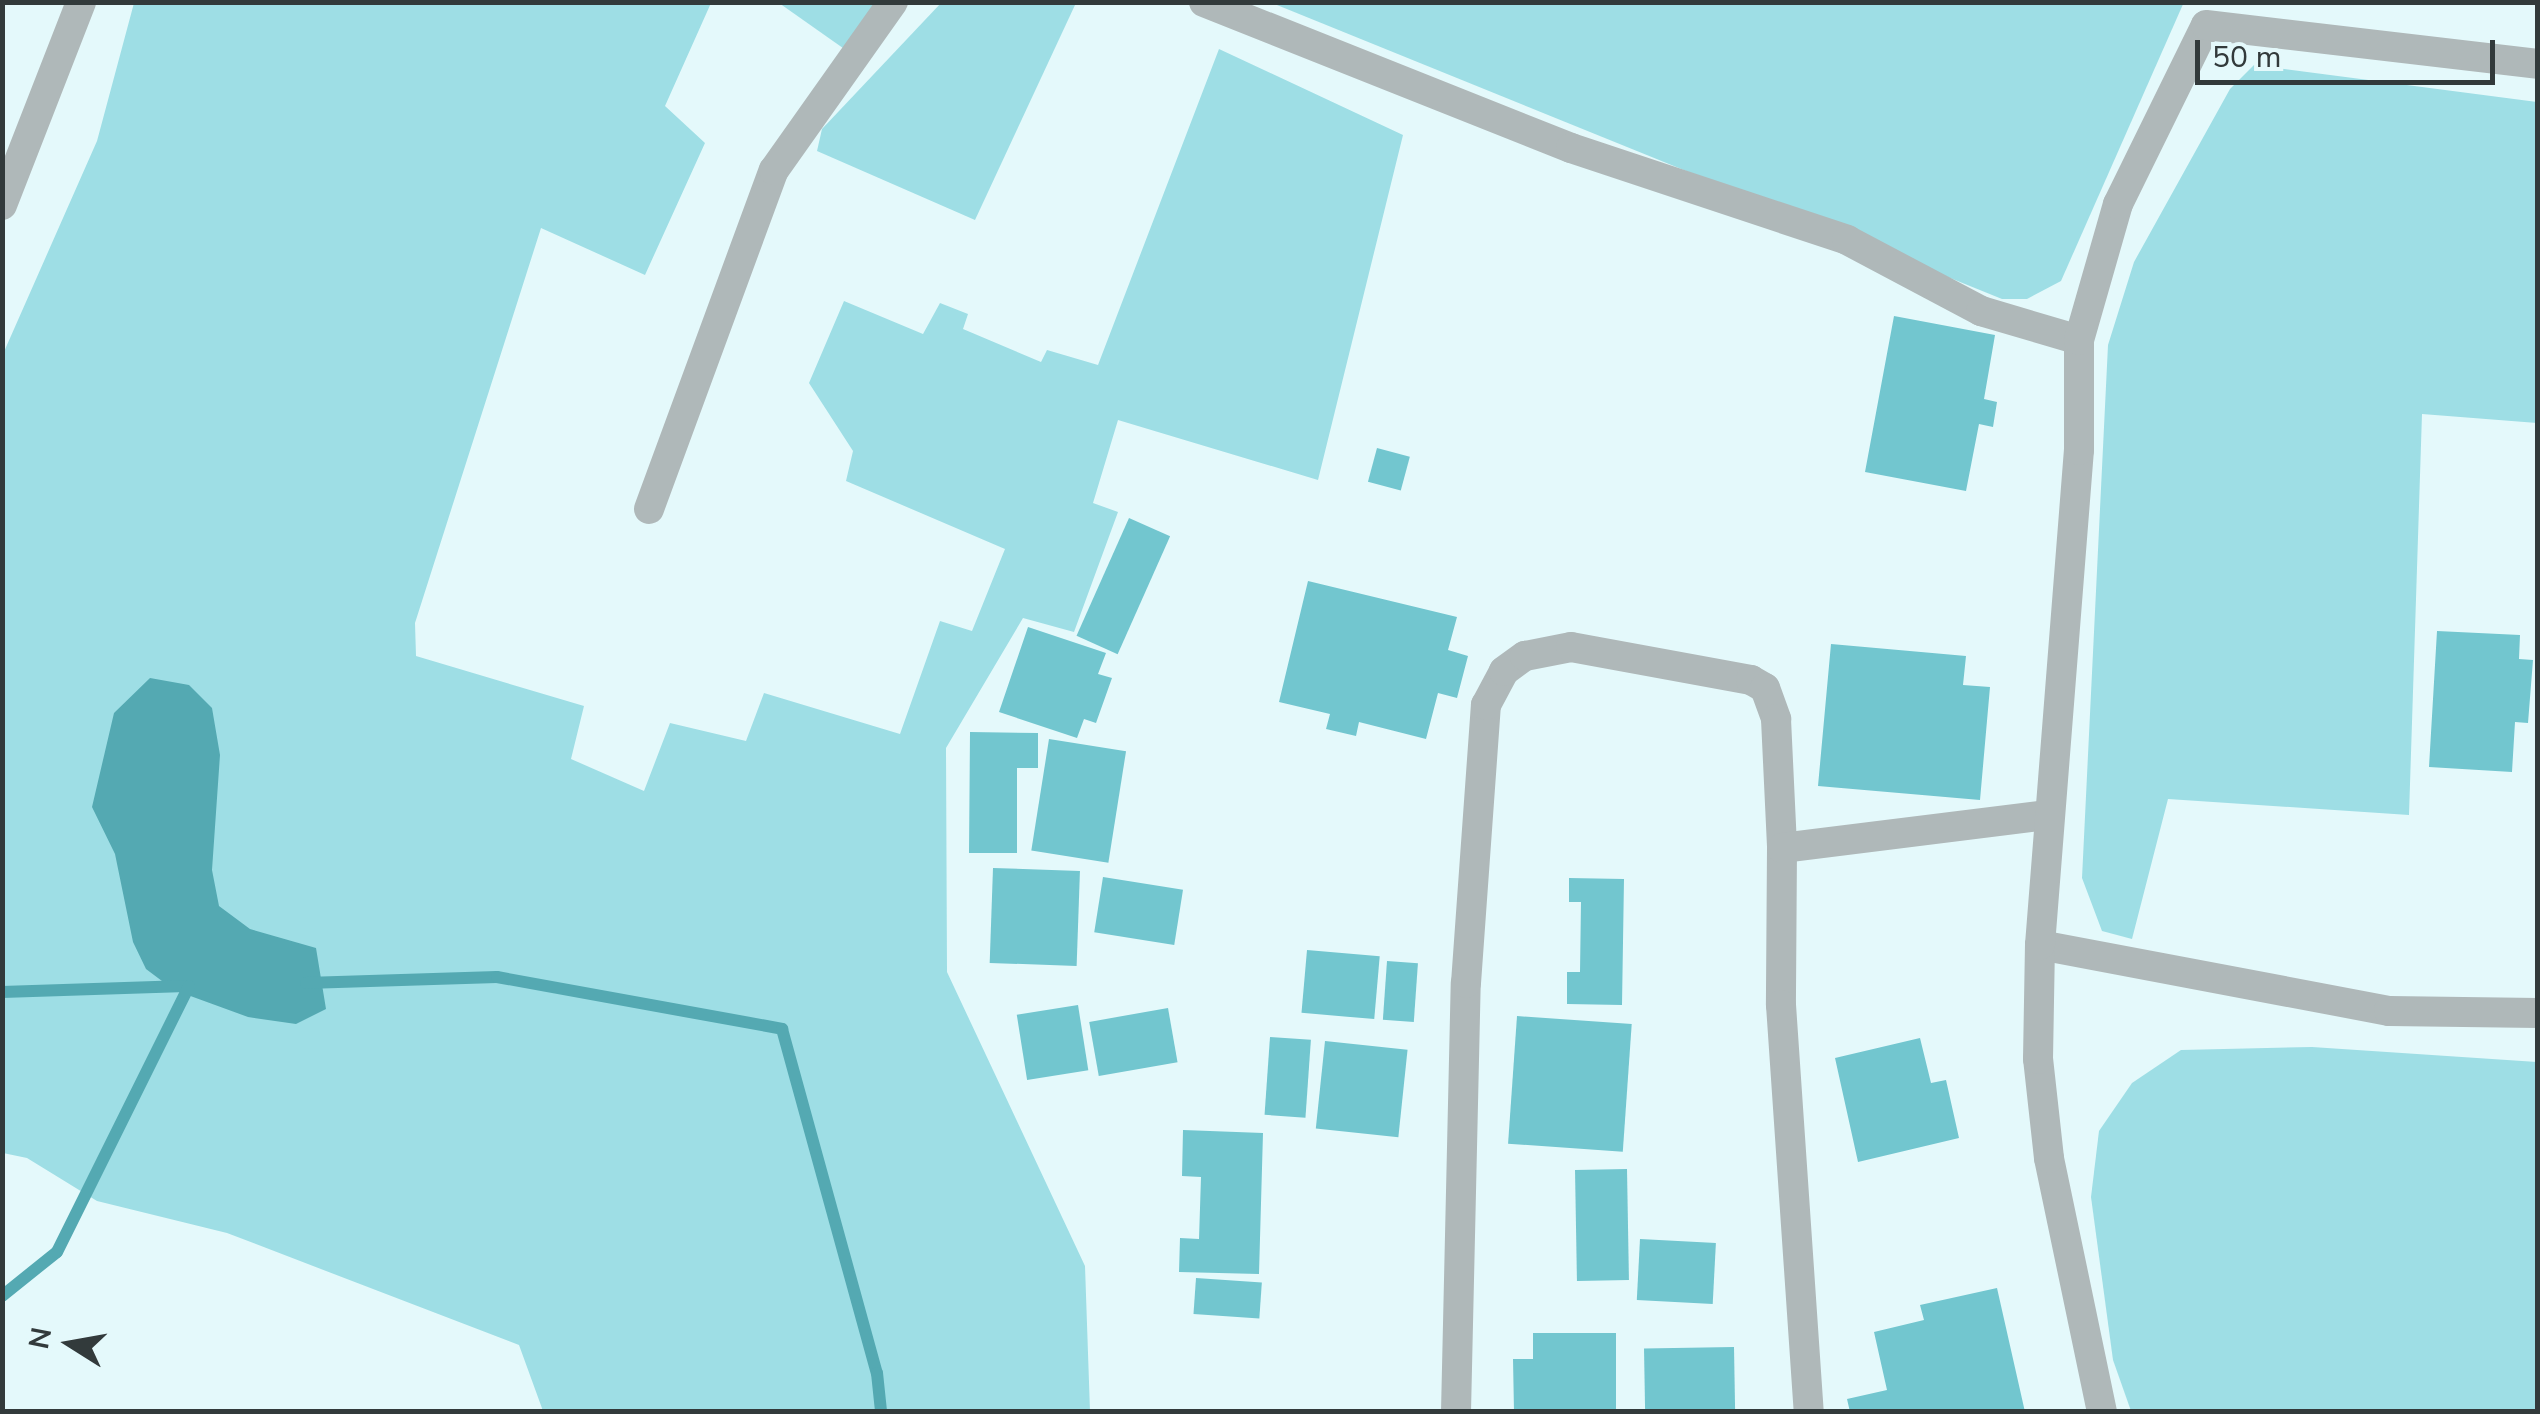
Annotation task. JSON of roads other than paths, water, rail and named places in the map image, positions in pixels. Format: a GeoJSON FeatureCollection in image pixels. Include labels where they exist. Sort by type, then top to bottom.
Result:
{"type":"FeatureCollection","features":[{"type":"Feature","properties":{"kind":"street"},"geometry":{"type":"LineString","coordinates":[[2,205],[81,2]]}},
{"type":"Feature","properties":{"kind":"street"},"geometry":{"type":"LineString","coordinates":[[649,508],[774,170],[893,2]]}},
{"type":"Feature","properties":{"kind":"street"},"geometry":{"type":"LineString","coordinates":[[1204,2],[1570,148],[1847,240],[1981,311],[2079,340]]}},
{"type":"Feature","properties":{"kind":"street"},"geometry":{"type":"LineString","coordinates":[[2102,1412],[2049,1158],[2038,1060],[2046,814],[2079,450],[2079,340],[2118,204],[2206,14],[2538,64]]}},
{"type":"Feature","properties":{"kind":"street"},"geometry":{"type":"LineString","coordinates":[[1456,1412],[1466,983],[1486,705],[1504,671],[1525,656],[1571,647],[1751,680],[1765,688],[1776,720],[1782,848],[1782,1006],[1808,1412]]}},
{"type":"Feature","properties":{"kind":"street"},"geometry":{"type":"LineString","coordinates":[[1782,848],[2046,814]]}},
{"type":"Feature","properties":{"kind":"street"},"geometry":{"type":"LineString","coordinates":[[2040,945],[2389,1011],[2538,1013]]}},
{"type":"Feature","properties":{"kind":"waterway"},"geometry":{"type":"LineString","coordinates":[[306,983],[497,977],[782,1029],[877,1373],[881,1412]]}},
{"type":"Feature","properties":{"kind":"waterway"},"geometry":{"type":"LineString","coordinates":[[2,992],[186,986]]}},
{"type":"Feature","properties":{"kind":"waterway"},"geometry":{"type":"LineString","coordinates":[[2,1296],[57,1252],[189,986]]}}]}
